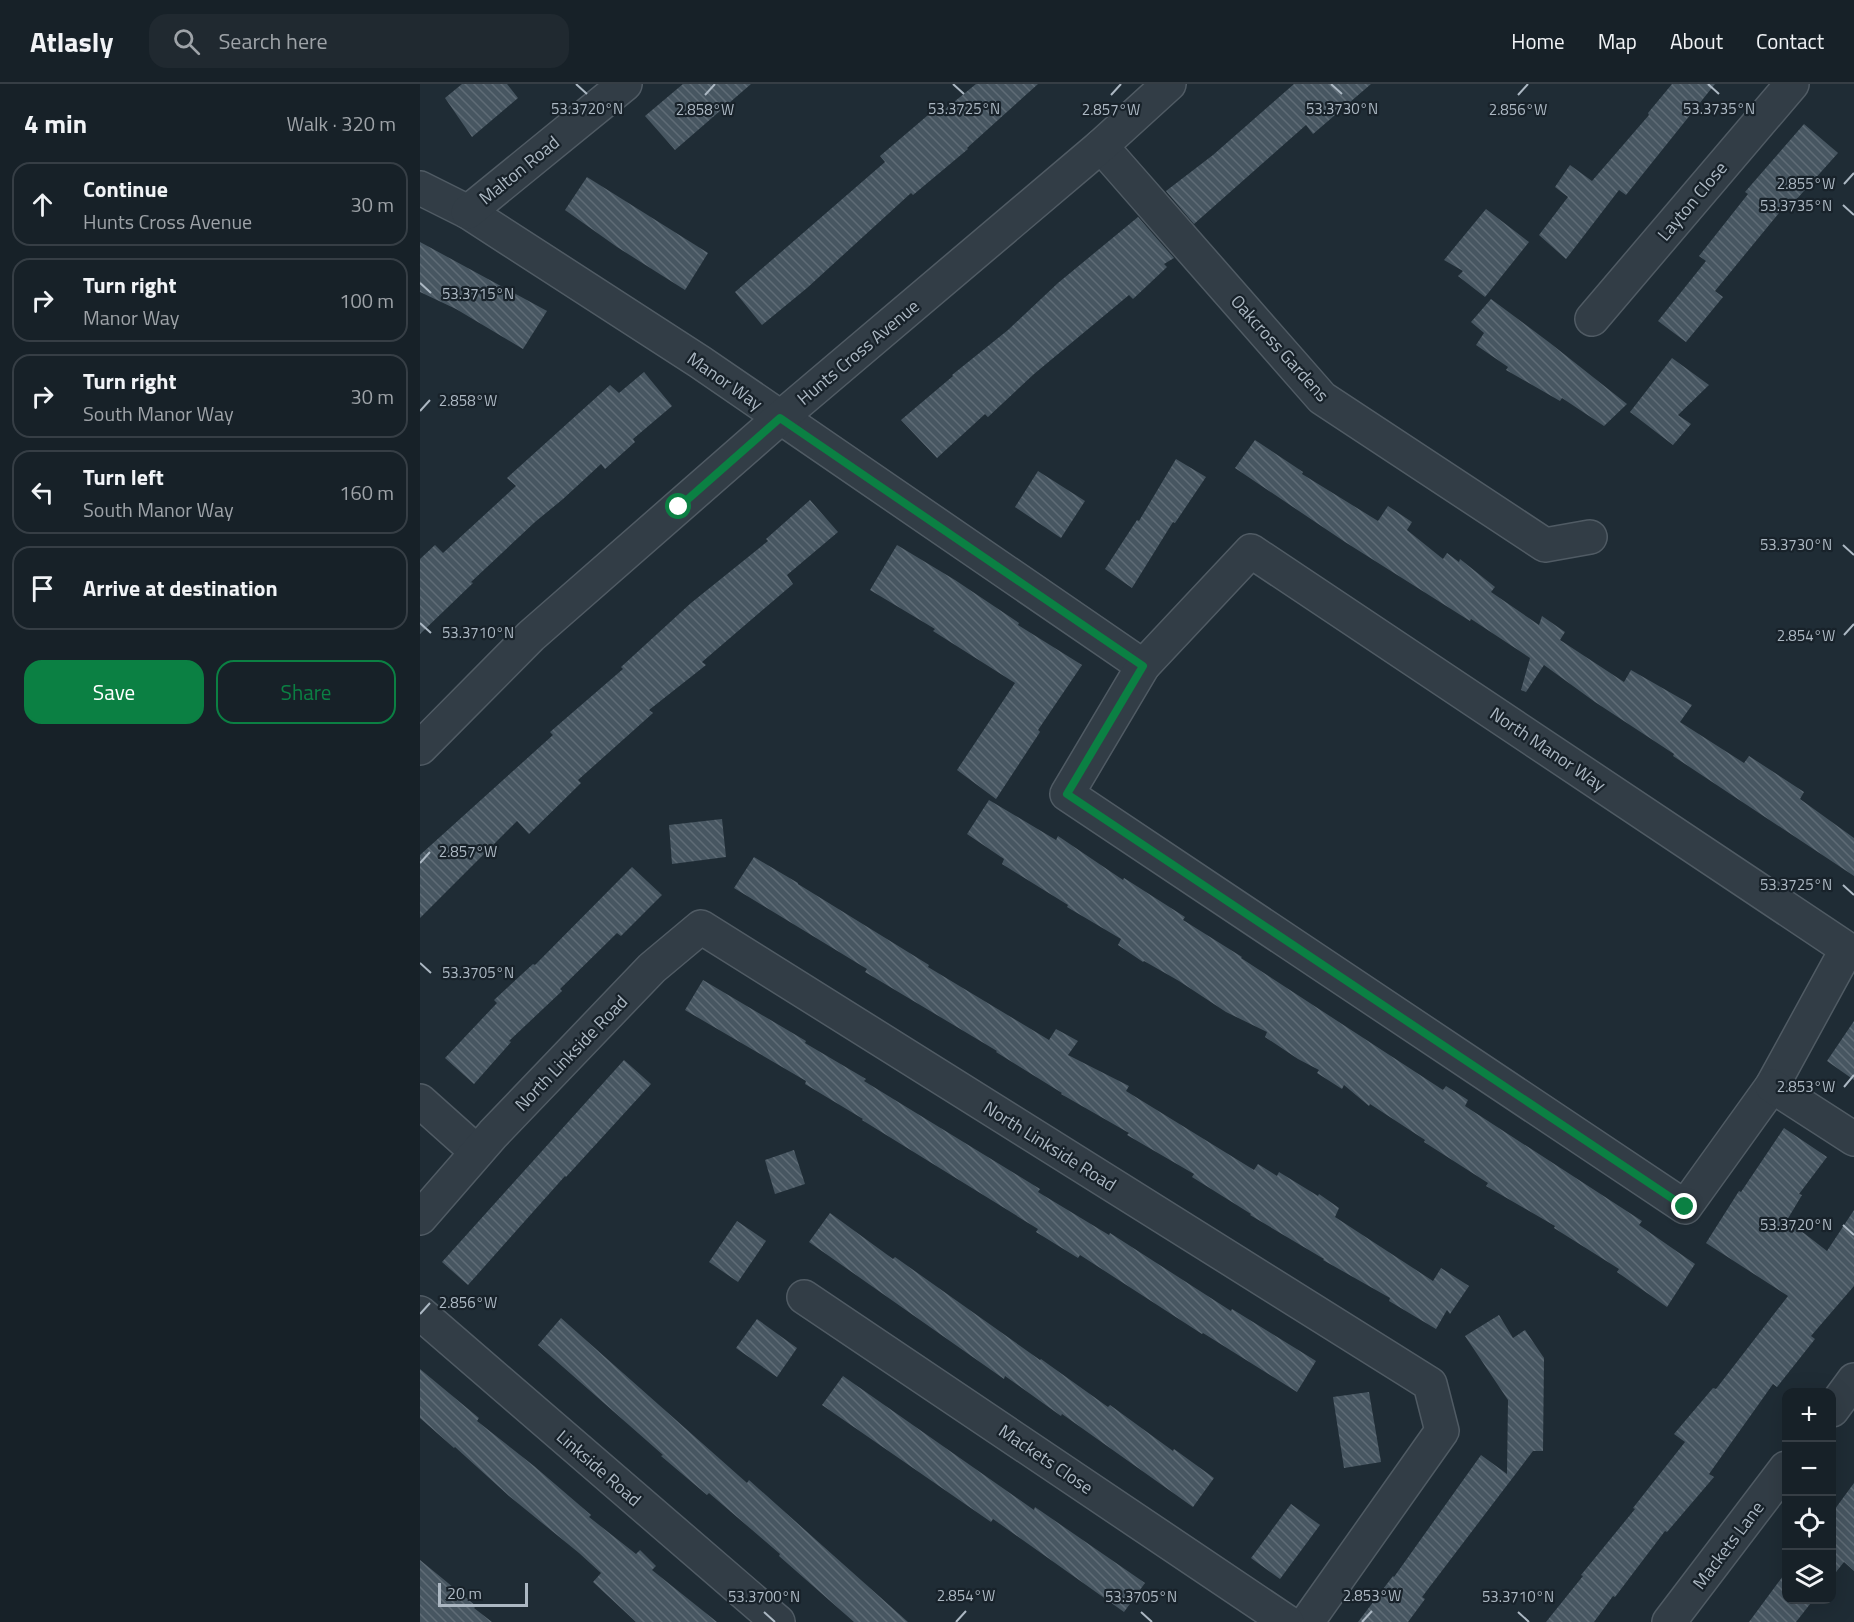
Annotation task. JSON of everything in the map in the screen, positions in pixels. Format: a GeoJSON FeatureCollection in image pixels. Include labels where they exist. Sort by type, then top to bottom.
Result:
{"type":"FeatureCollection","features":[{"type":"Feature","properties":{"kind":"street","name":"Malton Road"},"geometry":{"type":"LineString","coordinates":[[468,212],[625,84]]}},
{"type":"Feature","properties":{"kind":"street","name":"Hunts Cross Avenue"},"geometry":{"type":"LineString","coordinates":[[420,748],[531,636],[780,418],[1101,146],[1169,84]]}},
{"type":"Feature","properties":{"kind":"street","name":"Layton Close"},"geometry":{"type":"LineString","coordinates":[[1592,319],[1792,84]]}},
{"type":"Feature","properties":{"kind":"street","name":"Oakcross Gardens"},"geometry":{"type":"LineString","coordinates":[[1101,146],[1322,398],[1545,545],[1590,537]]}},
{"type":"Feature","properties":{"kind":"street","name":"Manor Way"},"geometry":{"type":"LineString","coordinates":[[420,188],[468,212],[700,362],[1143,666]]}},
{"type":"Feature","properties":{"kind":"street","name":"North Manor Way"},"geometry":{"type":"LineString","coordinates":[[1143,666],[1251,551],[1847,949],[1772,1086]]}},
{"type":"Feature","properties":{"kind":"street"},"geometry":{"type":"LineString","coordinates":[[1143,666],[1067,794],[1685,1207],[1772,1086],[1854,1139]]}},
{"type":"Feature","properties":{"kind":"street","name":"North Linkside Road"},"geometry":{"type":"LineString","coordinates":[[477,1152],[652,968],[701,927],[1430,1384],[1442,1431],[1307,1622]]}},
{"type":"Feature","properties":{"kind":"street"},"geometry":{"type":"LineString","coordinates":[[420,1101],[477,1152],[420,1218]]}},
{"type":"Feature","properties":{"kind":"street","name":"Mackets Close"},"geometry":{"type":"LineString","coordinates":[[804,1297],[1287,1622]]}},
{"type":"Feature","properties":{"kind":"street","name":"Linkside Road"},"geometry":{"type":"LineString","coordinates":[[420,1313],[778,1622]]}},
{"type":"Feature","properties":{"kind":"street"},"geometry":{"type":"LineString","coordinates":[[1836,1405],[1854,1380]]}},
{"type":"Feature","properties":{"kind":"street","name":"Mackets Lane"},"geometry":{"type":"LineString","coordinates":[[1669,1622],[1782,1473]]}},
{"type":"Feature","properties":{"kind":"building"},"geometry":{"type":"Polygon","coordinates":[[[462,84],[507,84],[518,98],[472,137],[445,98],[462,84]]]}},
{"type":"Feature","properties":{"kind":"building"},"geometry":{"type":"Polygon","coordinates":[[[683,84],[751,84],[675,150],[645,116],[683,84]]]}},
{"type":"Feature","properties":{"kind":"building"},"geometry":{"type":"Polygon","coordinates":[[[976,84],[1038,84],[968,149],[913,195],[911,193],[807,288],[762,325],[735,292],[885,162],[880,156],[934,110],[938,115],[976,84]]]}},
{"type":"Feature","properties":{"kind":"building"},"geometry":{"type":"Polygon","coordinates":[[[1294,84],[1371,84],[1313,134],[1306,125],[1194,224],[1166,191],[1213,155],[1294,84]]]}},
{"type":"Feature","properties":{"kind":"building"},"geometry":{"type":"Polygon","coordinates":[[[1672,84],[1715,84],[1626,195],[1619,190],[1566,259],[1539,235],[1568,197],[1555,187],[1570,165],[1592,181],[1649,115],[1648,113],[1672,84]]]}},
{"type":"Feature","properties":{"kind":"building"},"geometry":{"type":"Polygon","coordinates":[[[1804,124],[1838,153],[1786,211],[1783,208],[1715,291],[1723,297],[1686,342],[1658,321],[1706,261],[1699,256],[1748,194],[1745,192],[1804,124]]]}},
{"type":"Feature","properties":{"kind":"building"},"geometry":{"type":"Polygon","coordinates":[[[587,177],[708,253],[685,290],[617,247],[565,210],[587,177]]]}},
{"type":"Feature","properties":{"kind":"building"},"geometry":{"type":"Polygon","coordinates":[[[1486,209],[1529,242],[1485,297],[1458,276],[1463,271],[1444,260],[1486,209]]]}},
{"type":"Feature","properties":{"kind":"building"},"geometry":{"type":"Polygon","coordinates":[[[1138,217],[1174,258],[1164,264],[1167,267],[1133,299],[1129,295],[1034,374],[988,417],[985,414],[937,458],[901,420],[1008,330],[1058,283],[1138,217]]]}},
{"type":"Feature","properties":{"kind":"building"},"geometry":{"type":"Polygon","coordinates":[[[420,242],[547,311],[523,349],[456,309],[420,292],[420,242]]]}},
{"type":"Feature","properties":{"kind":"building"},"geometry":{"type":"Polygon","coordinates":[[[1491,299],[1627,404],[1604,426],[1562,398],[1560,401],[1506,370],[1508,367],[1476,345],[1484,333],[1471,322],[1491,299]]]}},
{"type":"Feature","properties":{"kind":"building"},"geometry":{"type":"Polygon","coordinates":[[[1672,358],[1709,385],[1678,415],[1691,424],[1673,445],[1630,412],[1672,358]]]}},
{"type":"Feature","properties":{"kind":"building"},"geometry":{"type":"Polygon","coordinates":[[[644,372],[672,406],[633,439],[635,442],[605,469],[601,464],[535,522],[420,634],[420,559],[435,545],[443,553],[516,486],[507,478],[610,385],[619,393],[644,372]]]}},
{"type":"Feature","properties":{"kind":"building"},"geometry":{"type":"Polygon","coordinates":[[[1255,440],[1303,472],[1302,474],[1378,521],[1388,506],[1412,522],[1407,530],[1443,559],[1447,553],[1459,562],[1460,559],[1495,587],[1491,592],[1539,625],[1542,616],[1565,632],[1560,640],[1624,682],[1631,670],[1692,705],[1680,722],[1744,763],[1749,756],[1804,792],[1800,799],[1854,838],[1854,876],[1673,756],[1674,754],[1544,665],[1526,692],[1521,690],[1530,658],[1345,542],[1235,468],[1255,440]]]}},
{"type":"Feature","properties":{"kind":"building"},"geometry":{"type":"Polygon","coordinates":[[[1176,459],[1206,477],[1175,523],[1173,522],[1132,588],[1105,569],[1137,520],[1139,521],[1176,459]]]}},
{"type":"Feature","properties":{"kind":"building"},"geometry":{"type":"Polygon","coordinates":[[[1038,471],[1085,501],[1061,538],[1015,507],[1038,471]]]}},
{"type":"Feature","properties":{"kind":"building"},"geometry":{"type":"Polygon","coordinates":[[[810,500],[838,532],[787,575],[793,584],[702,662],[706,665],[649,710],[653,713],[578,780],[581,783],[529,834],[517,821],[420,918],[420,855],[553,735],[550,732],[623,669],[621,667],[691,603],[768,541],[766,539],[810,500]]]}},
{"type":"Feature","properties":{"kind":"building"},"geometry":{"type":"Polygon","coordinates":[[[897,545],[955,580],[1019,623],[1018,625],[1082,665],[1038,730],[1040,732],[996,799],[957,770],[1015,683],[933,631],[935,629],[870,590],[897,545]]]}},
{"type":"Feature","properties":{"kind":"building"},"geometry":{"type":"Polygon","coordinates":[[[989,800],[1056,840],[1058,836],[1123,880],[1124,878],[1185,917],[1183,920],[1443,1090],[1446,1086],[1468,1100],[1465,1106],[1642,1221],[1639,1225],[1695,1264],[1667,1307],[1617,1272],[1619,1269],[1554,1228],[1555,1226],[1486,1186],[1488,1183],[1370,1104],[1369,1106],[1344,1085],[1342,1089],[1317,1073],[1319,1070],[1265,1037],[1267,1032],[1226,1012],[1179,981],[1143,962],[1118,945],[1121,939],[1002,864],[1004,859],[967,834],[989,800]]]}},
{"type":"Feature","properties":{"kind":"building"},"geometry":{"type":"Polygon","coordinates":[[[722,819],[726,857],[672,864],[669,825],[722,819]]]}},
{"type":"Feature","properties":{"kind":"building"},"geometry":{"type":"Polygon","coordinates":[[[754,857],[1049,1040],[1056,1029],[1078,1041],[1068,1055],[1129,1086],[1126,1091],[1254,1170],[1258,1164],[1277,1176],[1279,1172],[1318,1196],[1319,1194],[1339,1208],[1335,1217],[1433,1281],[1441,1268],[1469,1286],[1450,1314],[1447,1310],[1436,1329],[1389,1301],[1390,1298],[1250,1215],[1192,1177],[1194,1174],[1127,1135],[1129,1133],[1061,1094],[997,1051],[865,972],[867,969],[734,888],[754,857]]]}},
{"type":"Feature","properties":{"kind":"building"},"geometry":{"type":"Polygon","coordinates":[[[632,867],[662,895],[621,936],[617,933],[560,989],[562,991],[509,1041],[511,1042],[474,1084],[445,1058],[497,1003],[494,1000],[533,964],[535,965],[632,867]]]}},
{"type":"Feature","properties":{"kind":"building"},"geometry":{"type":"Polygon","coordinates":[[[703,980],[806,1041],[805,1043],[866,1079],[864,1081],[1040,1189],[1038,1192],[1109,1235],[1110,1233],[1231,1311],[1232,1309],[1316,1361],[1297,1392],[1080,1255],[1078,1258],[1036,1232],[1038,1229],[805,1084],[806,1081],[685,1010],[703,980]]]}},
{"type":"Feature","properties":{"kind":"building"},"geometry":{"type":"Polygon","coordinates":[[[1854,1021],[1854,1080],[1827,1061],[1854,1021]]]}},
{"type":"Feature","properties":{"kind":"building"},"geometry":{"type":"Polygon","coordinates":[[[624,1060],[651,1084],[468,1285],[442,1262],[624,1060]]]}},
{"type":"Feature","properties":{"kind":"building"},"geometry":{"type":"Polygon","coordinates":[[[1784,1128],[1827,1157],[1799,1194],[1802,1195],[1787,1220],[1827,1251],[1854,1210],[1854,1286],[1811,1336],[1815,1339],[1777,1387],[1773,1384],[1709,1474],[1714,1477],[1667,1532],[1665,1531],[1594,1622],[1546,1622],[1685,1442],[1674,1434],[1713,1388],[1716,1389],[1788,1296],[1706,1243],[1739,1191],[1741,1192],[1784,1128]]]}},
{"type":"Feature","properties":{"kind":"building"},"geometry":{"type":"Polygon","coordinates":[[[794,1150],[805,1184],[775,1194],[765,1160],[794,1150]]]}},
{"type":"Feature","properties":{"kind":"building"},"geometry":{"type":"Polygon","coordinates":[[[830,1213],[893,1259],[895,1257],[1040,1360],[1108,1407],[1110,1405],[1214,1478],[1193,1507],[1062,1414],[1061,1416],[1005,1376],[1004,1379],[809,1242],[830,1213]]]}},
{"type":"Feature","properties":{"kind":"building"},"geometry":{"type":"Polygon","coordinates":[[[737,1221],[766,1241],[738,1282],[709,1262],[737,1221]]]}},
{"type":"Feature","properties":{"kind":"building"},"geometry":{"type":"Polygon","coordinates":[[[1499,1315],[1513,1338],[1525,1330],[1544,1358],[1543,1451],[1533,1451],[1422,1597],[1425,1599],[1408,1622],[1358,1622],[1394,1577],[1481,1455],[1507,1474],[1508,1400],[1465,1336],[1499,1315]]]}},
{"type":"Feature","properties":{"kind":"building"},"geometry":{"type":"Polygon","coordinates":[[[561,1318],[747,1483],[749,1480],[908,1622],[854,1622],[779,1556],[780,1554],[709,1493],[707,1495],[661,1456],[663,1455],[538,1345],[561,1318]]]}},
{"type":"Feature","properties":{"kind":"building"},"geometry":{"type":"Polygon","coordinates":[[[757,1319],[797,1348],[777,1377],[736,1348],[757,1319]]]}},
{"type":"Feature","properties":{"kind":"building"},"geometry":{"type":"Polygon","coordinates":[[[420,1369],[479,1418],[477,1421],[591,1515],[589,1517],[636,1554],[640,1550],[656,1566],[652,1570],[717,1622],[636,1622],[593,1582],[601,1573],[420,1418],[420,1369]]]}},
{"type":"Feature","properties":{"kind":"building"},"geometry":{"type":"Polygon","coordinates":[[[843,1376],[1034,1510],[1035,1507],[1145,1583],[1124,1612],[993,1519],[991,1522],[822,1405],[843,1376]]]}},
{"type":"Feature","properties":{"kind":"building"},"geometry":{"type":"Polygon","coordinates":[[[1369,1392],[1381,1462],[1344,1468],[1333,1397],[1369,1392]]]}},
{"type":"Feature","properties":{"kind":"building"},"geometry":{"type":"Polygon","coordinates":[[[1854,1483],[1854,1571],[1844,1562],[1836,1572],[1836,1508],[1854,1483]]]}},
{"type":"Feature","properties":{"kind":"building"},"geometry":{"type":"Polygon","coordinates":[[[1291,1504],[1320,1525],[1280,1579],[1251,1558],[1291,1504]]]}},
{"type":"Feature","properties":{"kind":"building"},"geometry":{"type":"Polygon","coordinates":[[[420,1560],[476,1606],[474,1608],[492,1622],[420,1622],[420,1560]]]}},
{"type":"Feature","properties":{"kind":"building"},"geometry":{"type":"Polygon","coordinates":[[[1782,1577],[1782,1604],[1810,1604],[1796,1622],[1749,1622],[1782,1577]]]}},
{"type":"Feature","properties":{"kind":"route"},"geometry":{"type":"LineString","coordinates":[[679,507],[780,418],[1143,666],[1067,794],[1685,1207]]}}]}
